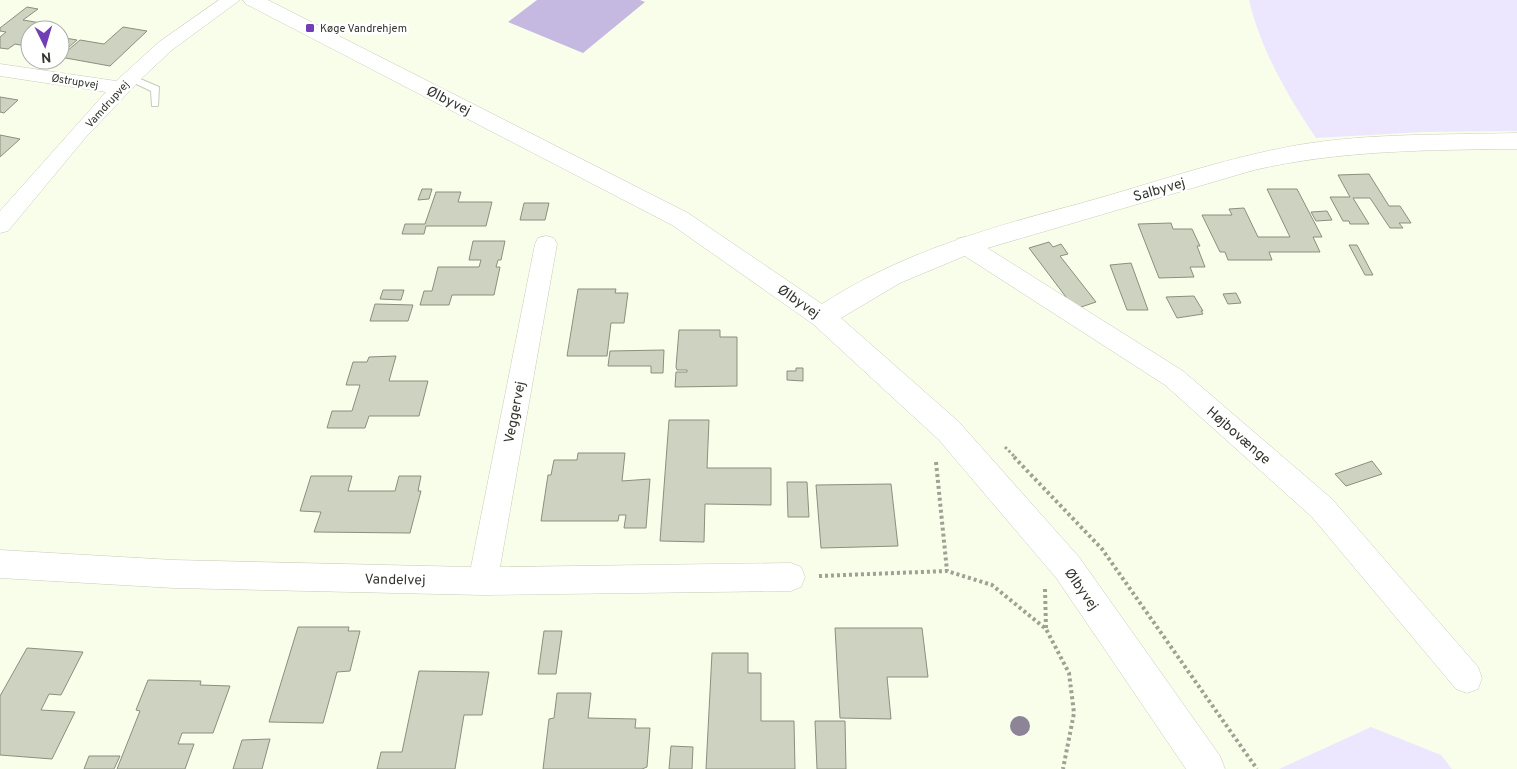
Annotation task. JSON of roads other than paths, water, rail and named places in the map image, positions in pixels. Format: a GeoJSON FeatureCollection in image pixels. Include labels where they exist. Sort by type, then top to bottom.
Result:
{"type":"FeatureCollection","features":[{"type":"Feature","properties":{"kind":"street","name":"Vamdrupvej"},"geometry":{"type":"LineString","coordinates":[[0,225],[126,83],[182,32],[231,0]]}},
{"type":"Feature","properties":{"kind":"street","name":"Ølbyvej"},"geometry":{"type":"LineString","coordinates":[[253,0],[680,219],[822,317],[949,431],[1068,568],[1207,769]]}},
{"type":"Feature","properties":{"kind":"street","name":"Østrupvej"},"geometry":{"type":"LineString","coordinates":[[0,70],[126,83]]}},
{"type":"Feature","properties":{"kind":"street","name":"Salbyvej"},"geometry":{"type":"LineString","coordinates":[[822,317],[845,300],[891,274],[965,245],[1207,176],[1298,153],[1384,144],[1517,141]]}},
{"type":"Feature","properties":{"kind":"street","name":"Veggervej"},"geometry":{"type":"LineString","coordinates":[[483,581],[546,244]]}},
{"type":"Feature","properties":{"kind":"street","name":"Højbovænge"},"geometry":{"type":"LineString","coordinates":[[965,245],[1174,378],[1322,508],[1467,678]]}},
{"type":"Feature","properties":{"kind":"street","name":"Vandelvej"},"geometry":{"type":"LineString","coordinates":[[0,564],[174,574],[483,581],[791,576]]}},
{"type":"Feature","properties":{"kind":"lane"},"geometry":{"type":"LineString","coordinates":[[126,83],[156,89],[155,104]]}},
{"type":"Feature","properties":{"kind":"place","name":"Køge Vandrehjem"},"geometry":{"type":"Point","coordinates":[310,28]}}]}
